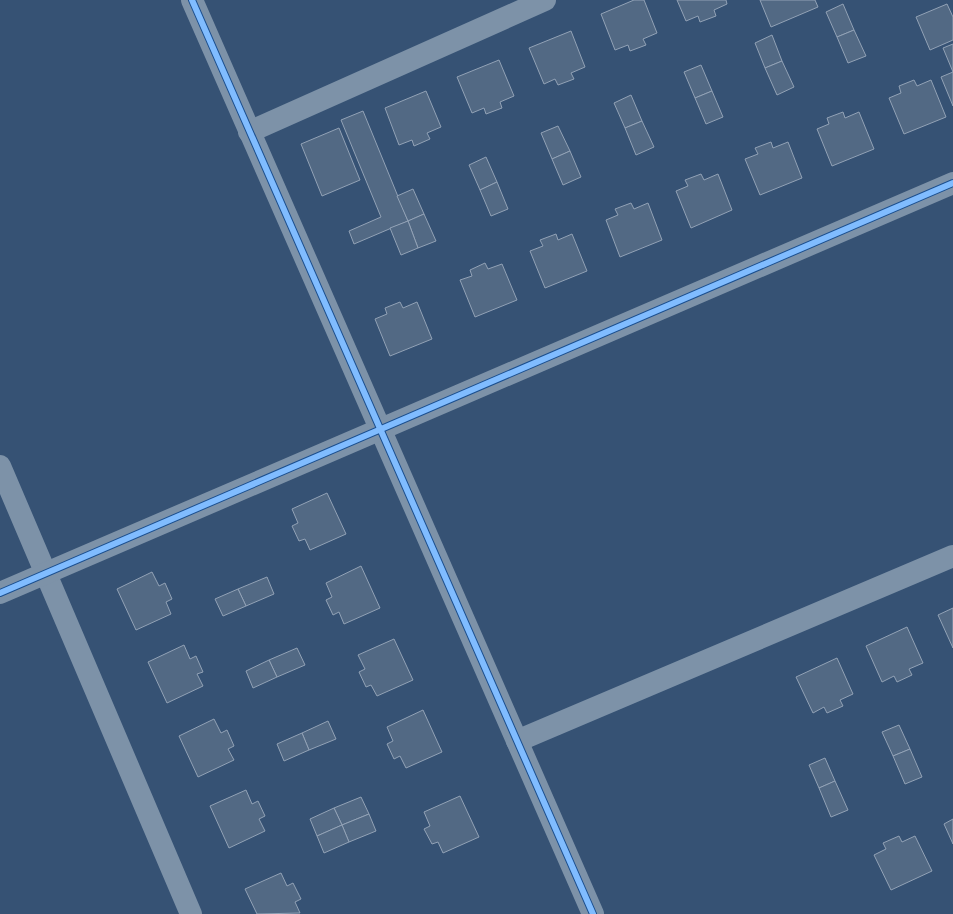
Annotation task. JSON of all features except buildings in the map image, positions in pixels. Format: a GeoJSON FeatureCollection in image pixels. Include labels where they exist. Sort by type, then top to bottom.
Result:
{"type":"FeatureCollection","features":[{"type":"Feature","properties":{"kind":"street"},"geometry":{"type":"LineString","coordinates":[[192,0],[593,914]]}},
{"type":"Feature","properties":{"kind":"street"},"geometry":{"type":"LineString","coordinates":[[250,132],[545,0]]}},
{"type":"Feature","properties":{"kind":"street"},"geometry":{"type":"LineString","coordinates":[[0,593],[953,183]]}},
{"type":"Feature","properties":{"kind":"street"},"geometry":{"type":"LineString","coordinates":[[0,466],[191,914]]}},
{"type":"Feature","properties":{"kind":"street"},"geometry":{"type":"LineString","coordinates":[[517,741],[953,556]]}},
{"type":"Feature","properties":{"kind":"cycle path"},"geometry":{"type":"LineString","coordinates":[[192,0],[593,914]]}},
{"type":"Feature","properties":{"kind":"cycle path"},"geometry":{"type":"LineString","coordinates":[[0,593],[953,183]]}}]}
